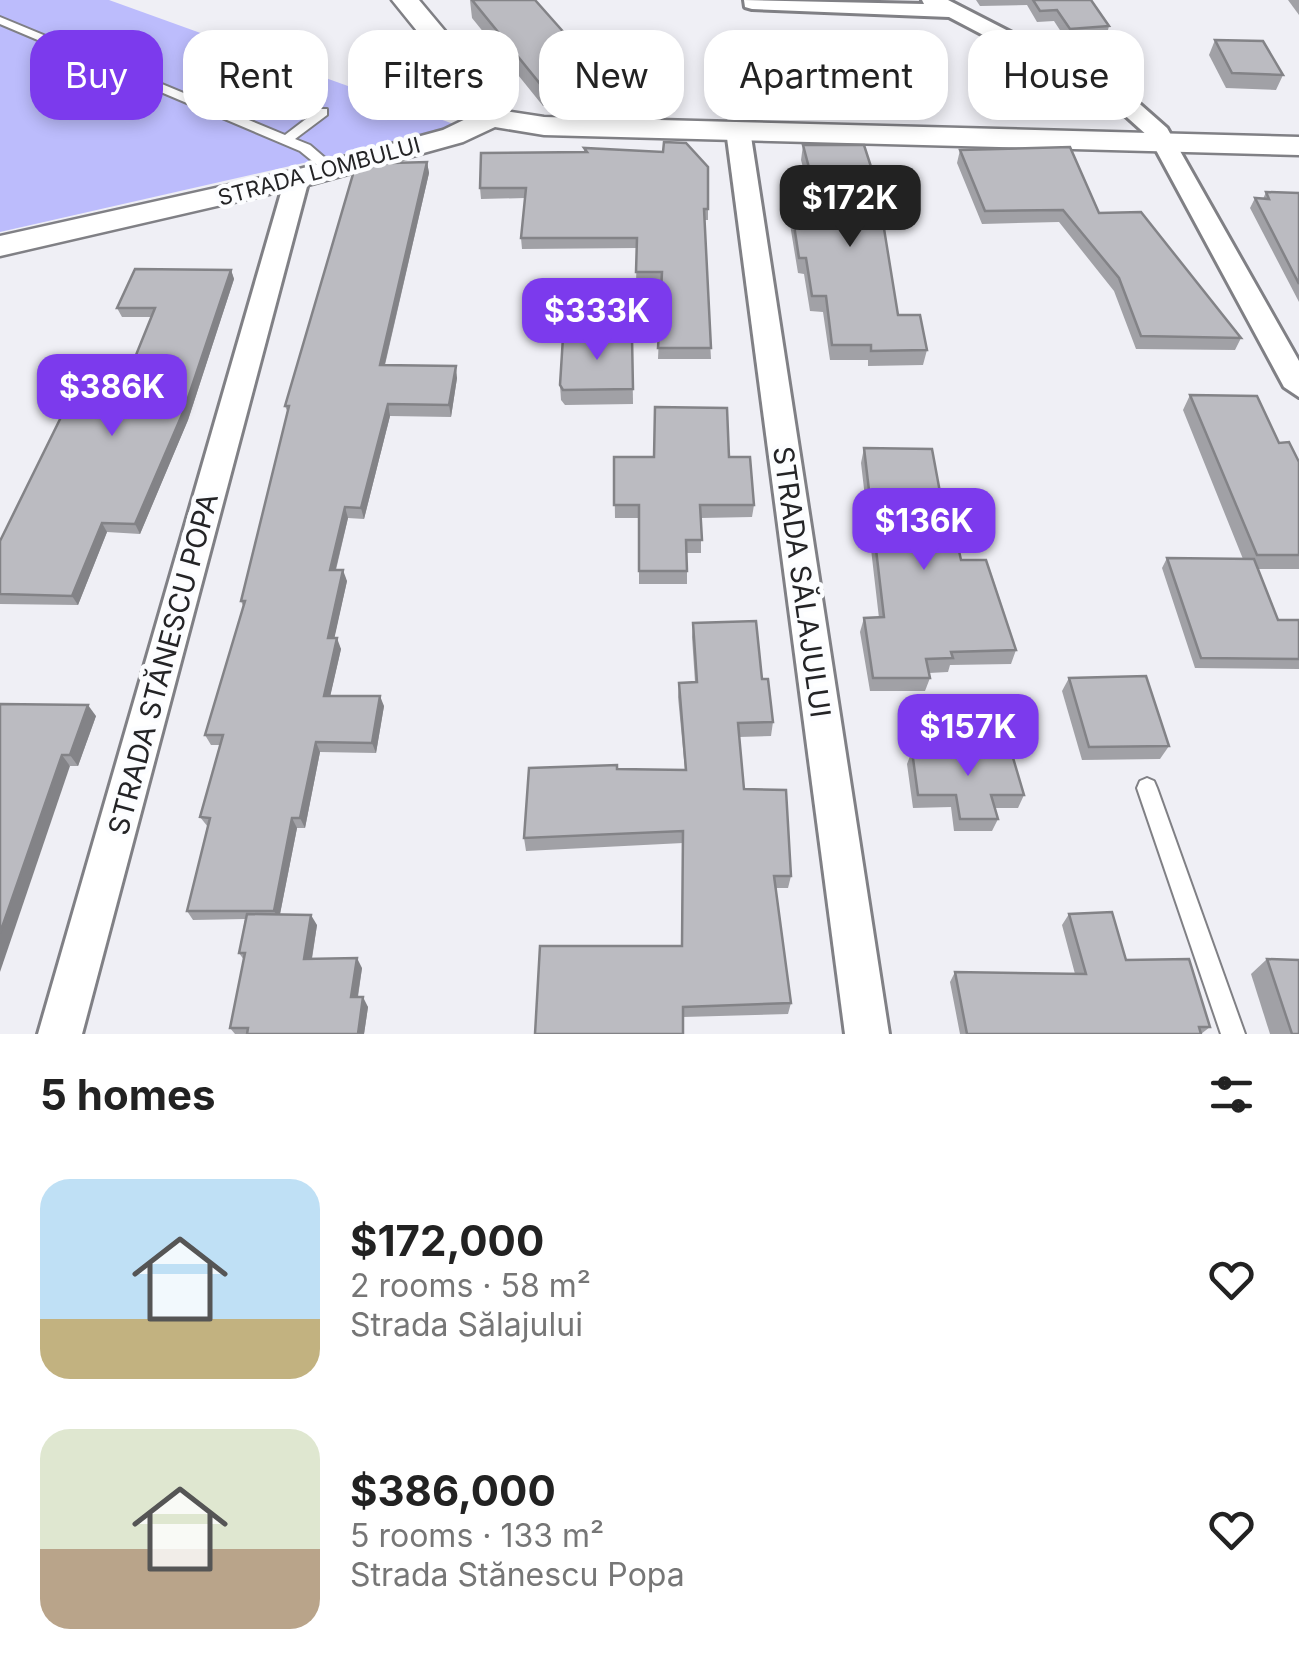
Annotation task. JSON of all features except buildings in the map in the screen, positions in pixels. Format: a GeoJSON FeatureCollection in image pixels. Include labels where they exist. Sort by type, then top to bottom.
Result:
{"type":"FeatureCollection","features":[{"type":"Feature","properties":{"kind":"street"},"geometry":{"type":"LineString","coordinates":[[405,0],[430,30]]}},
{"type":"Feature","properties":{"kind":"street"},"geometry":{"type":"LineString","coordinates":[[932,0],[1116,96],[1166,143],[1299,387]]}},
{"type":"Feature","properties":{"kind":"street"},"geometry":{"type":"LineString","coordinates":[[752,3],[954,12]]}},
{"type":"Feature","properties":{"kind":"street","name":"STRADA LOMBULUI"},"geometry":{"type":"LineString","coordinates":[[0,246],[332,170],[453,136],[487,120]]}},
{"type":"Feature","properties":{"kind":"street"},"geometry":{"type":"LineString","coordinates":[[504,120],[544,126],[1299,146]]}},
{"type":"Feature","properties":{"kind":"street","name":"STRADA SĂLAJULUI"},"geometry":{"type":"LineString","coordinates":[[738,130],[867,1034]]}},
{"type":"Feature","properties":{"kind":"street","name":"STRADA STĂNESCU POPA"},"geometry":{"type":"LineString","coordinates":[[60,1034],[297,179]]}},
{"type":"Feature","properties":{"kind":"lane"},"geometry":{"type":"LineString","coordinates":[[0,20],[317,154],[332,170]]}},
{"type":"Feature","properties":{"kind":"lane"},"geometry":{"type":"LineString","coordinates":[[286,140],[312,120]]}},
{"type":"Feature","properties":{"kind":"lane"},"geometry":{"type":"LineString","coordinates":[[1147,788],[1233,1034]]}},
{"type":"Feature","properties":{"kind":"shaded area"},"geometry":{"type":"Polygon","coordinates":[[[0,0],[109,0],[192,30],[183,30],[183,120],[328,120],[328,79],[348,86],[348,120],[443,120],[462,127],[0,232],[0,0]]]}}]}
